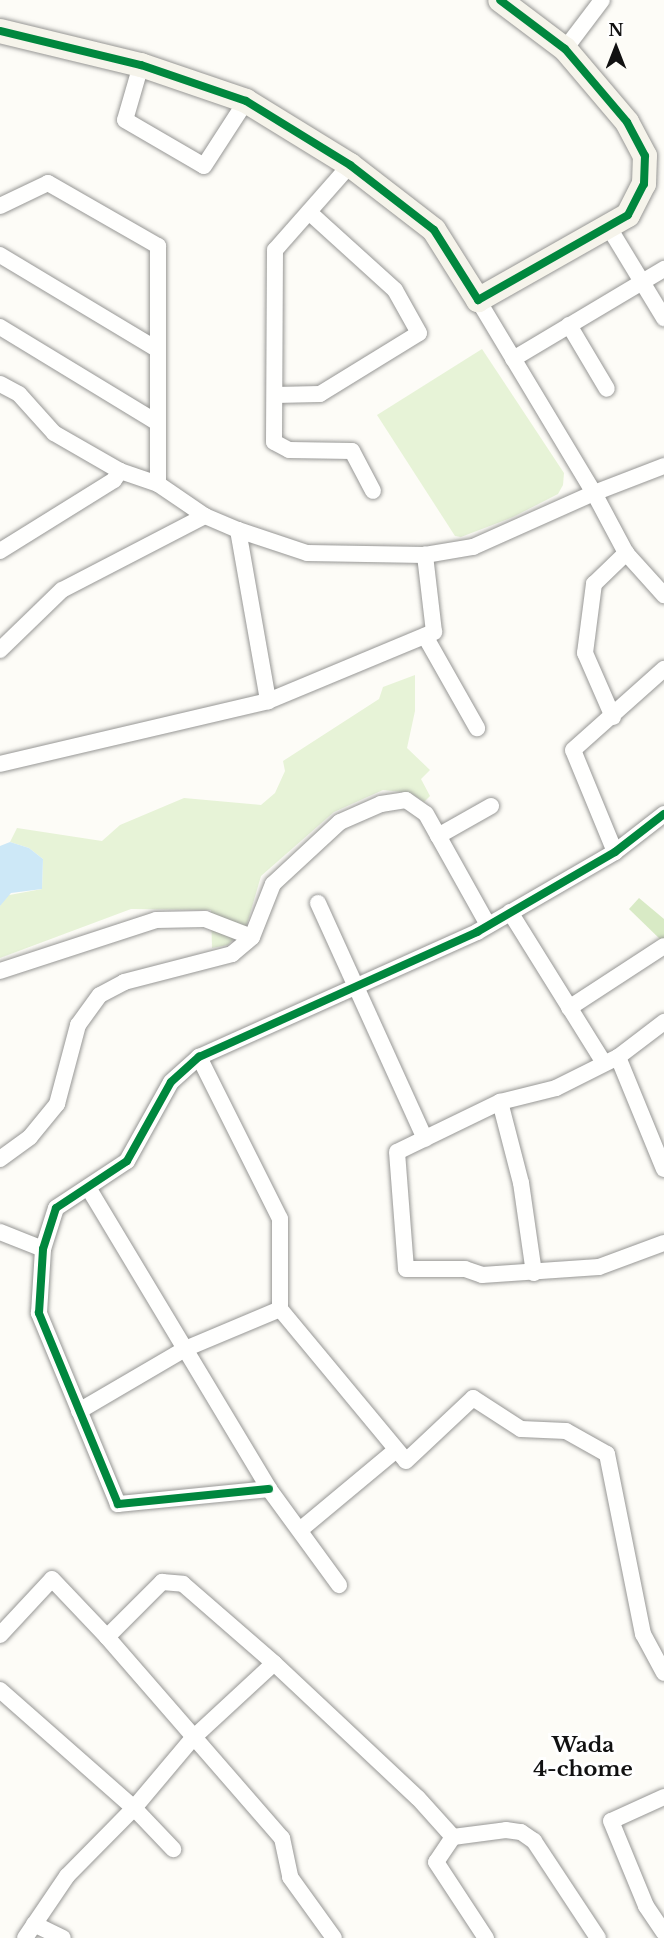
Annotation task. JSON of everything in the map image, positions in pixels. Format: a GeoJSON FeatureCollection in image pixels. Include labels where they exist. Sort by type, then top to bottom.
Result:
{"type":"FeatureCollection","features":[{"type":"Feature","properties":{"kind":"street"},"geometry":{"type":"LineString","coordinates":[[478,300],[628,215],[644,184],[645,156],[627,122],[565,49],[500,0]]}},
{"type":"Feature","properties":{"kind":"street"},"geometry":{"type":"LineString","coordinates":[[565,49],[602,0]]}},
{"type":"Feature","properties":{"kind":"street"},"geometry":{"type":"LineString","coordinates":[[0,31],[141,65],[246,101],[350,165],[434,230],[594,493],[626,553],[664,595]]}},
{"type":"Feature","properties":{"kind":"street"},"geometry":{"type":"LineString","coordinates":[[141,65],[125,120],[204,166],[246,101]]}},
{"type":"Feature","properties":{"kind":"street"},"geometry":{"type":"LineString","coordinates":[[350,165],[275,250],[274,441],[289,450],[352,450],[373,491]]}},
{"type":"Feature","properties":{"kind":"street"},"geometry":{"type":"LineString","coordinates":[[0,206],[48,183],[158,246],[158,484]]}},
{"type":"Feature","properties":{"kind":"street"},"geometry":{"type":"LineString","coordinates":[[275,395],[320,394],[419,333],[395,290],[309,212]]}},
{"type":"Feature","properties":{"kind":"street"},"geometry":{"type":"LineString","coordinates":[[608,226],[664,318]]}},
{"type":"Feature","properties":{"kind":"street"},"geometry":{"type":"LineString","coordinates":[[0,255],[158,350]]}},
{"type":"Feature","properties":{"kind":"street"},"geometry":{"type":"LineString","coordinates":[[513,359],[664,269]]}},
{"type":"Feature","properties":{"kind":"street"},"geometry":{"type":"LineString","coordinates":[[569,325],[607,389]]}},
{"type":"Feature","properties":{"kind":"street"},"geometry":{"type":"LineString","coordinates":[[0,327],[158,423]]}},
{"type":"Feature","properties":{"kind":"street"},"geometry":{"type":"LineString","coordinates":[[0,384],[19,394],[54,433],[120,471],[158,484],[205,516],[238,530],[307,553],[425,555],[473,547],[594,493],[664,466]]}},
{"type":"Feature","properties":{"kind":"street"},"geometry":{"type":"LineString","coordinates":[[0,551],[114,480],[120,471]]}},
{"type":"Feature","properties":{"kind":"street"},"geometry":{"type":"LineString","coordinates":[[0,650],[62,590],[205,516]]}},
{"type":"Feature","properties":{"kind":"street"},"geometry":{"type":"LineString","coordinates":[[238,530],[268,701]]}},
{"type":"Feature","properties":{"kind":"street"},"geometry":{"type":"LineString","coordinates":[[613,717],[585,653],[594,584],[626,553]]}},
{"type":"Feature","properties":{"kind":"street"},"geometry":{"type":"LineString","coordinates":[[0,764],[268,701],[434,632],[425,555]]}},
{"type":"Feature","properties":{"kind":"street"},"geometry":{"type":"LineString","coordinates":[[425,636],[477,728]]}},
{"type":"Feature","properties":{"kind":"street"},"geometry":{"type":"LineString","coordinates":[[615,852],[573,750],[613,717],[664,669]]}},
{"type":"Feature","properties":{"kind":"street"},"geometry":{"type":"LineString","coordinates":[[0,1159],[30,1137],[57,1104],[78,1025],[100,995],[124,982],[232,954],[252,937],[273,884],[340,822],[381,804],[406,800],[426,814],[488,925]]}},
{"type":"Feature","properties":{"kind":"street"},"geometry":{"type":"LineString","coordinates":[[438,836],[490,806]]}},
{"type":"Feature","properties":{"kind":"street"},"geometry":{"type":"LineString","coordinates":[[269,1489],[118,1504],[39,1313],[43,1249],[56,1208],[89,1189],[127,1161],[171,1082],[200,1057],[488,925],[615,852],[664,814]]}},
{"type":"Feature","properties":{"kind":"street"},"geometry":{"type":"LineString","coordinates":[[318,903],[425,1139]]}},
{"type":"Feature","properties":{"kind":"street"},"geometry":{"type":"LineString","coordinates":[[510,912],[569,1008],[611,1060],[664,1169]]}},
{"type":"Feature","properties":{"kind":"street"},"geometry":{"type":"LineString","coordinates":[[0,970],[156,920],[205,919],[252,937]]}},
{"type":"Feature","properties":{"kind":"street"},"geometry":{"type":"LineString","coordinates":[[569,1008],[664,946]]}},
{"type":"Feature","properties":{"kind":"street"},"geometry":{"type":"LineString","coordinates":[[664,1022],[611,1060],[556,1088],[500,1102],[397,1152],[406,1269],[465,1269],[482,1275],[599,1267],[664,1243]]}},
{"type":"Feature","properties":{"kind":"street"},"geometry":{"type":"LineString","coordinates":[[200,1057],[280,1218],[280,1309],[406,1461],[473,1398],[521,1429],[566,1431],[607,1454],[643,1634],[664,1673]]}},
{"type":"Feature","properties":{"kind":"street"},"geometry":{"type":"LineString","coordinates":[[500,1102],[521,1184],[534,1273]]}},
{"type":"Feature","properties":{"kind":"street"},"geometry":{"type":"LineString","coordinates":[[89,1189],[269,1489],[339,1585]]}},
{"type":"Feature","properties":{"kind":"street"},"geometry":{"type":"LineString","coordinates":[[0,1232],[43,1249]]}},
{"type":"Feature","properties":{"kind":"street"},"geometry":{"type":"LineString","coordinates":[[79,1411],[186,1349],[280,1309]]}},
{"type":"Feature","properties":{"kind":"street"},"geometry":{"type":"LineString","coordinates":[[300,1530],[396,1450]]}},
{"type":"Feature","properties":{"kind":"street"},"geometry":{"type":"LineString","coordinates":[[0,1635],[52,1580],[107,1637],[282,1838],[290,1877],[334,1938]]}},
{"type":"Feature","properties":{"kind":"street"},"geometry":{"type":"LineString","coordinates":[[107,1637],[162,1582],[183,1584],[274,1663],[418,1798],[453,1837]]}},
{"type":"Feature","properties":{"kind":"street"},"geometry":{"type":"LineString","coordinates":[[25,1938],[67,1876],[134,1808],[193,1738],[274,1663]]}},
{"type":"Feature","properties":{"kind":"street"},"geometry":{"type":"LineString","coordinates":[[0,1690],[134,1808],[173,1849]]}},
{"type":"Feature","properties":{"kind":"street"},"geometry":{"type":"LineString","coordinates":[[664,1797],[611,1821],[646,1906],[664,1933]]}},
{"type":"Feature","properties":{"kind":"street"},"geometry":{"type":"LineString","coordinates":[[486,1938],[436,1862],[453,1837],[506,1830],[521,1832],[534,1841],[598,1938]]}},
{"type":"Feature","properties":{"kind":"street"},"geometry":{"type":"LineString","coordinates":[[34,1924],[63,1938]]}},
{"type":"Feature","properties":{"kind":"green space"},"geometry":{"type":"Polygon","coordinates":[[[482,349],[564,473],[563,485],[558,494],[513,517],[461,537],[455,536],[377,415],[482,349]]]}},
{"type":"Feature","properties":{"kind":"green space"},"geometry":{"type":"Polygon","coordinates":[[[415,675],[415,711],[407,748],[430,770],[421,779],[430,796],[424,802],[411,793],[383,790],[334,812],[261,876],[247,924],[228,945],[212,948],[211,910],[131,909],[0,958],[0,906],[4,896],[42,889],[43,859],[29,848],[10,842],[17,828],[102,841],[120,825],[184,798],[261,805],[275,793],[285,771],[283,761],[379,699],[383,687],[415,675]]]}},
{"type":"Feature","properties":{"kind":"green space"},"geometry":{"type":"Polygon","coordinates":[[[639,898],[664,919],[664,943],[629,909],[639,898]]]}},
{"type":"Feature","properties":{"kind":"water"},"geometry":{"type":"Polygon","coordinates":[[[10,842],[29,848],[43,859],[42,889],[11,893],[0,906],[0,846],[10,842]]]}},
{"type":"Feature","properties":{"kind":"cycle path"},"geometry":{"type":"LineString","coordinates":[[0,31],[141,65],[246,101],[350,165],[434,230],[478,300],[628,215],[644,184],[645,156],[627,122],[565,49],[500,0]]}},
{"type":"Feature","properties":{"kind":"cycle path"},"geometry":{"type":"LineString","coordinates":[[269,1489],[118,1504],[39,1313],[43,1249],[56,1208],[127,1161],[171,1082],[199,1057],[477,932],[615,852],[664,814]]}},
{"type":"Feature","properties":{"kind":"district","name":"Wada 4-chome"},"geometry":{"type":"Point","coordinates":[583,1757]}}]}
